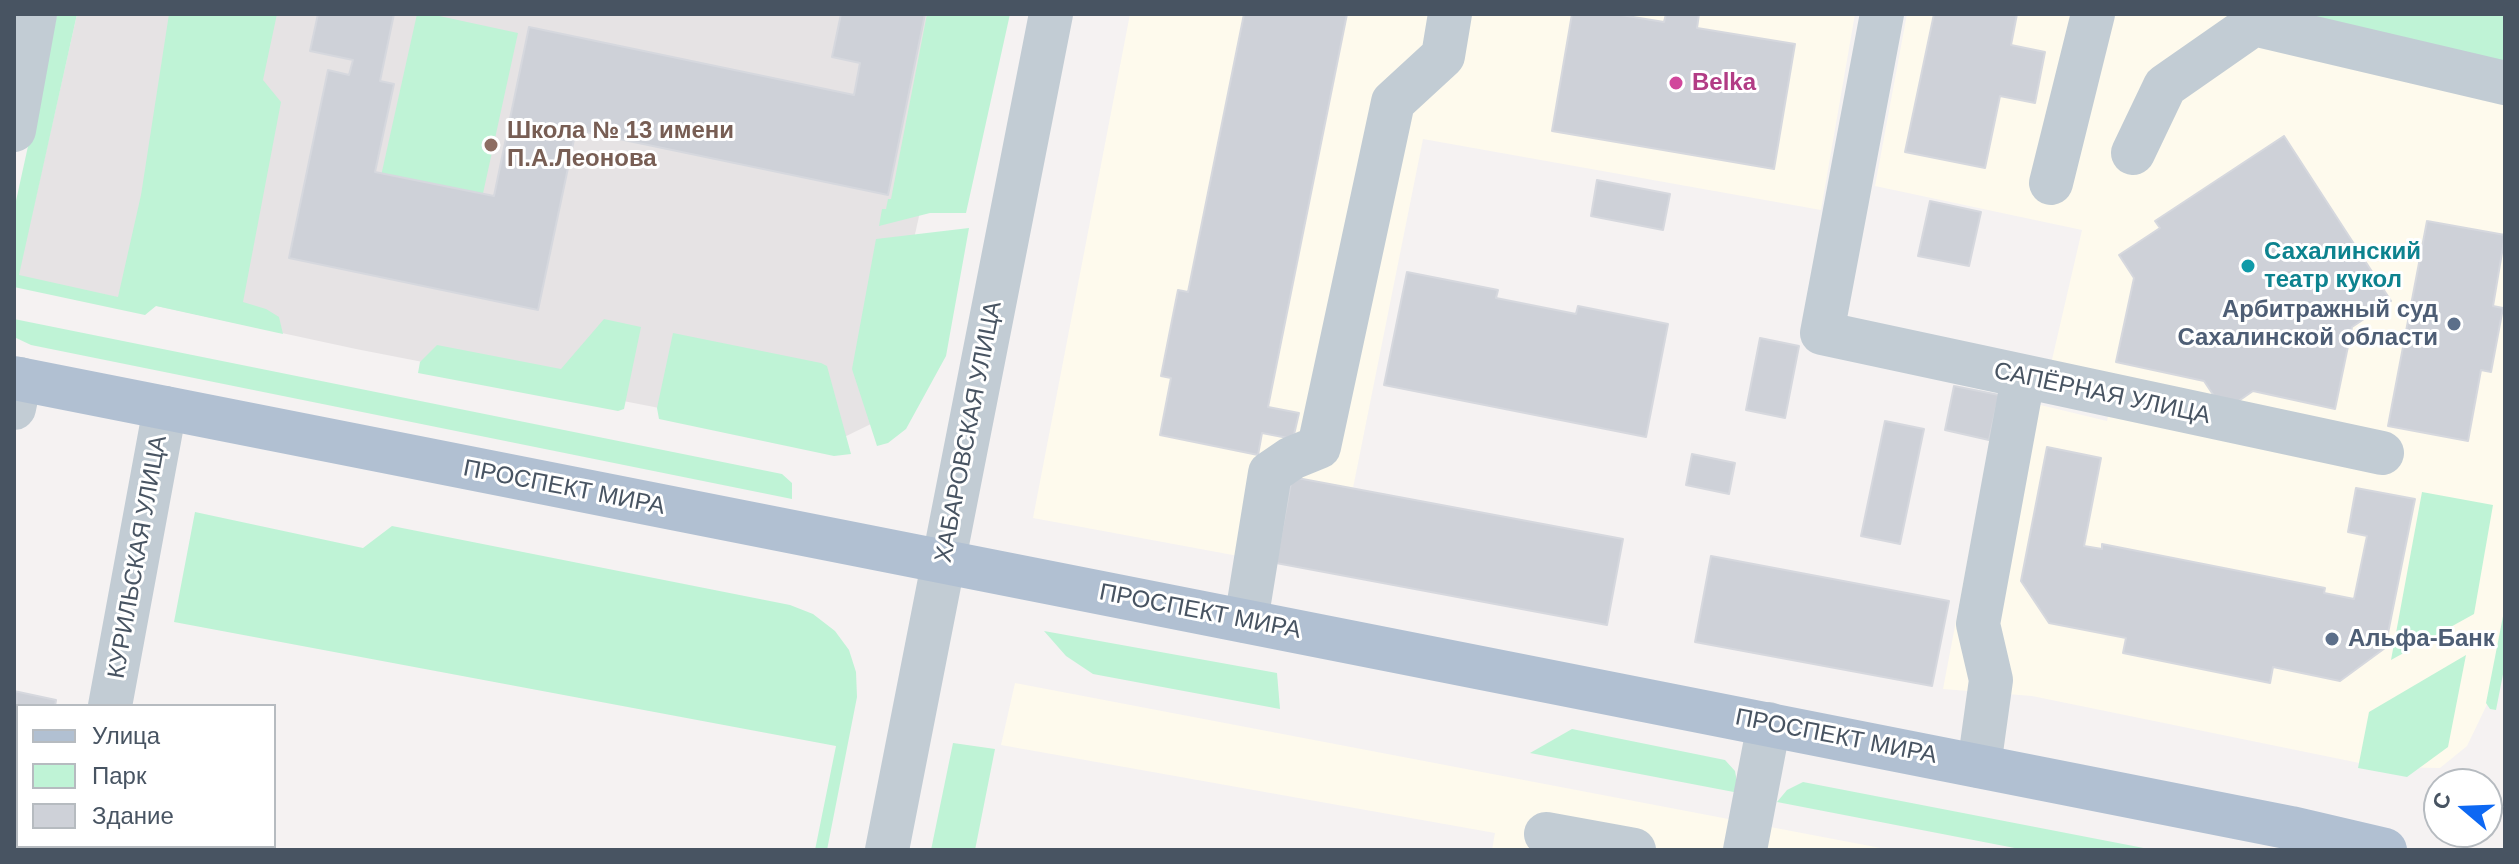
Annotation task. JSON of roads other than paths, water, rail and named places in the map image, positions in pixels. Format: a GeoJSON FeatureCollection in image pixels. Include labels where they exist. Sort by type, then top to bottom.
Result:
{"type":"FeatureCollection","features":[{"type":"Feature","properties":{"kind":"main road","name":"ПРОСПЕКТ МИРА"},"geometry":{"type":"LineString","coordinates":[[16,389],[165,408],[1769,724],[2291,828],[2385,850]]}},
{"type":"Feature","properties":{"kind":"street","name":"ХАБАРОВСКАЯ УЛИЦА"},"geometry":{"type":"LineString","coordinates":[[887,850],[1051,14]]}},
{"type":"Feature","properties":{"kind":"street"},"geometry":{"type":"LineString","coordinates":[[1246,621],[1270,473],[1292,458],[1319,447],[1393,102],[1443,56],[1450,14]]}},
{"type":"Feature","properties":{"kind":"street","name":"САПЁРНАЯ УЛИЦА"},"geometry":{"type":"LineString","coordinates":[[1882,14],[1822,333],[2382,453]]}},
{"type":"Feature","properties":{"kind":"street"},"geometry":{"type":"LineString","coordinates":[[2051,183],[2093,14]]}},
{"type":"Feature","properties":{"kind":"street"},"geometry":{"type":"LineString","coordinates":[[2133,153],[2165,86],[2254,24],[2505,83]]}},
{"type":"Feature","properties":{"kind":"street"},"geometry":{"type":"LineString","coordinates":[[14,129],[26,37]]}},
{"type":"Feature","properties":{"kind":"street"},"geometry":{"type":"LineString","coordinates":[[1979,766],[1991,680],[1978,624],[2023,378]]}},
{"type":"Feature","properties":{"kind":"street","name":"КУРИЛЬСКАЯ УЛИЦА"},"geometry":{"type":"LineString","coordinates":[[110,704],[165,408]]}},
{"type":"Feature","properties":{"kind":"street"},"geometry":{"type":"LineString","coordinates":[[1745,850],[1769,724]]}},
{"type":"Feature","properties":{"kind":"street"},"geometry":{"type":"LineString","coordinates":[[1546,834],[1634,850]]}},
{"type":"Feature","properties":{"kind":"place","name":"Belka"},"geometry":{"type":"Point","coordinates":[1676,83]}},
{"type":"Feature","properties":{"kind":"place","name":"Школа № 13 имени П.А.Леонова"},"geometry":{"type":"Point","coordinates":[491,145]}},
{"type":"Feature","properties":{"kind":"place","name":"Сахалинский театр кукол"},"geometry":{"type":"Point","coordinates":[2248,266]}},
{"type":"Feature","properties":{"kind":"place","name":"Арбитражный суд Сахалинской области"},"geometry":{"type":"Point","coordinates":[2454,324]}},
{"type":"Feature","properties":{"kind":"place","name":"Альфа-Банк"},"geometry":{"type":"Point","coordinates":[2332,639]}}]}
